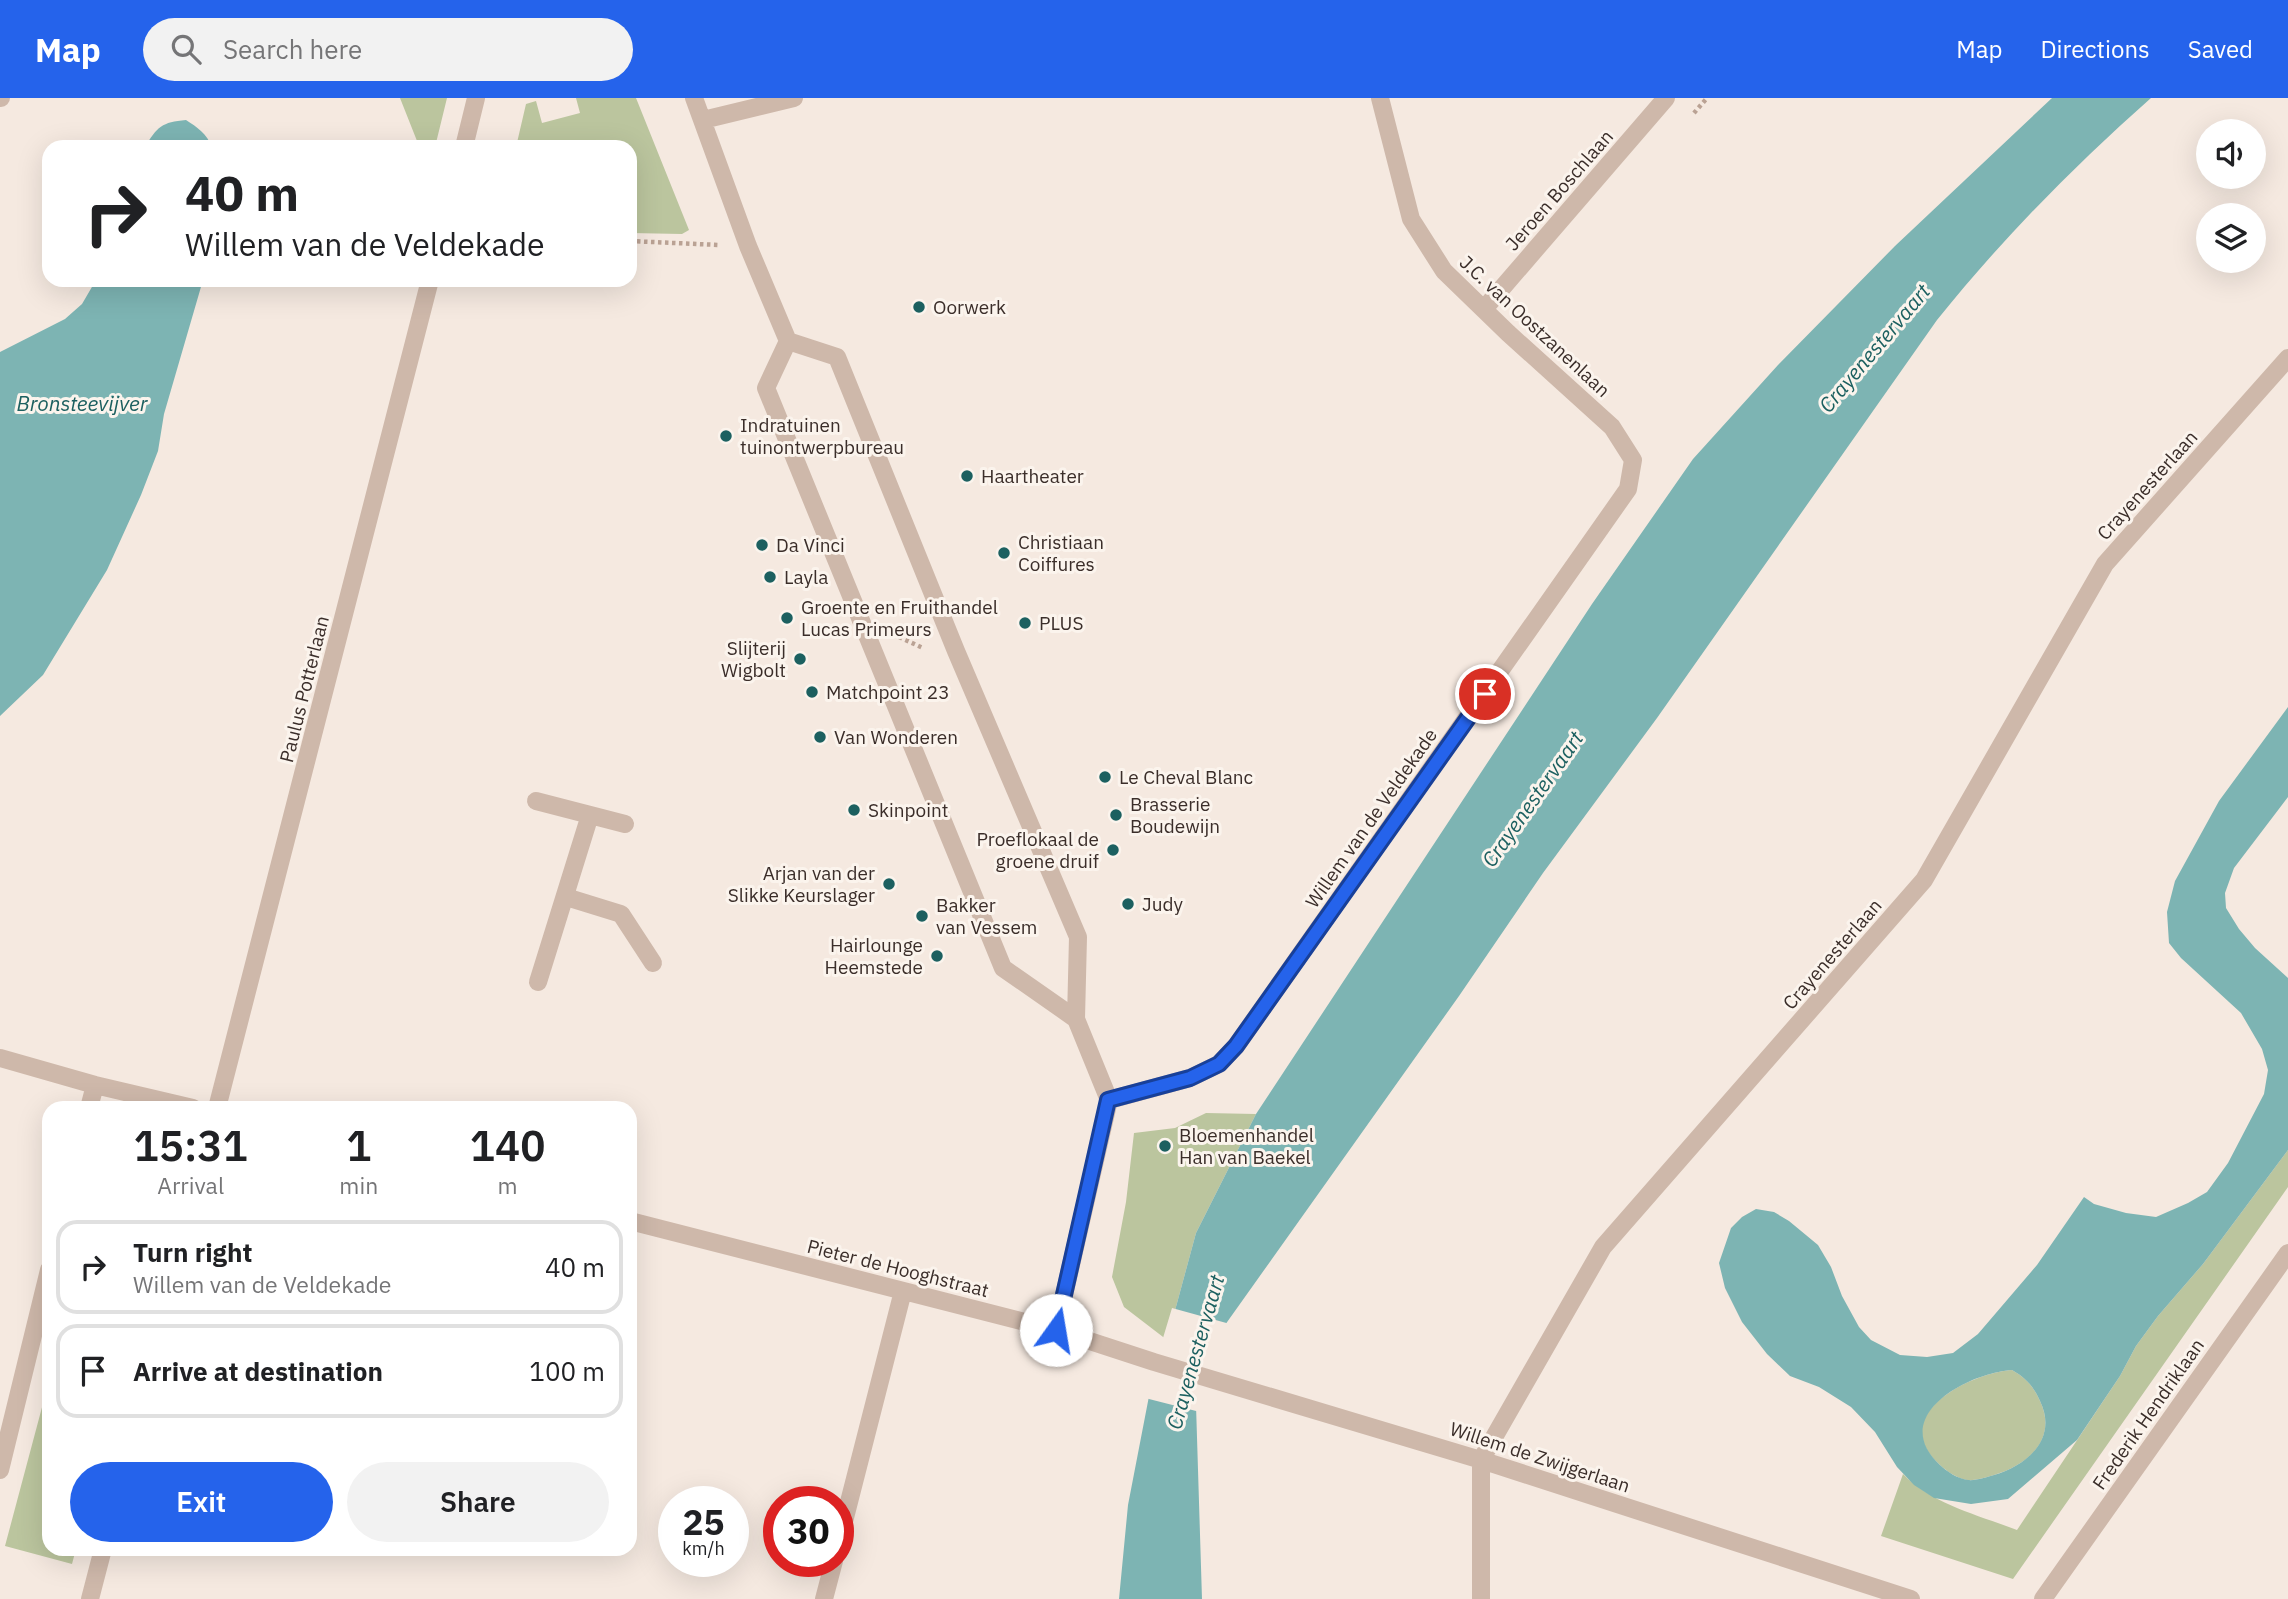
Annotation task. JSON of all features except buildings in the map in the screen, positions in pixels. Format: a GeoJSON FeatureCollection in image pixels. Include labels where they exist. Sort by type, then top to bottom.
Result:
{"type":"FeatureCollection","features":[{"type":"Feature","properties":{"kind":"street"},"geometry":{"type":"LineString","coordinates":[[466,140],[476,98]]}},
{"type":"Feature","properties":{"kind":"street"},"geometry":{"type":"LineString","coordinates":[[694,98],[748,246],[788,341],[766,388],[1003,968],[1076,1018]]}},
{"type":"Feature","properties":{"kind":"street"},"geometry":{"type":"LineString","coordinates":[[703,120],[794,98]]}},
{"type":"Feature","properties":{"kind":"street","name":"J.C. van Oostzanenlaan"},"geometry":{"type":"LineString","coordinates":[[1380,98],[1411,219],[1444,271],[1612,427],[1633,460]]}},
{"type":"Feature","properties":{"kind":"street","name":"Jeroen Boschlaan"},"geometry":{"type":"LineString","coordinates":[[1484,309],[1666,98]]}},
{"type":"Feature","properties":{"kind":"street","name":"Paulus Potterlaan"},"geometry":{"type":"LineString","coordinates":[[219,1101],[428,287]]}},
{"type":"Feature","properties":{"kind":"street"},"geometry":{"type":"LineString","coordinates":[[788,341],[837,357],[956,652],[1077,937],[1076,1018],[1108,1100],[1056,1330]]}},
{"type":"Feature","properties":{"kind":"street","name":"Crayenesterlaan"},"geometry":{"type":"LineString","coordinates":[[1481,1599],[1481,1460],[1603,1247],[1924,880],[2105,564],[2288,358]]}},
{"type":"Feature","properties":{"kind":"street","name":"Willem van de Veldekade"},"geometry":{"type":"LineString","coordinates":[[1108,1100],[1190,1078],[1219,1064],[1236,1046],[1611,516],[1628,489],[1633,460]]}},
{"type":"Feature","properties":{"kind":"street"},"geometry":{"type":"LineString","coordinates":[[536,801],[625,824]]}},
{"type":"Feature","properties":{"kind":"street"},"geometry":{"type":"LineString","coordinates":[[538,982],[590,815]]}},
{"type":"Feature","properties":{"kind":"street"},"geometry":{"type":"LineString","coordinates":[[566,897],[621,914],[653,963]]}},
{"type":"Feature","properties":{"kind":"street"},"geometry":{"type":"LineString","coordinates":[[0,1058],[163,1101]]}},
{"type":"Feature","properties":{"kind":"street"},"geometry":{"type":"LineString","coordinates":[[91,1101],[95,1085]]}},
{"type":"Feature","properties":{"kind":"street","name":"Pieter de Hooghstraat"},"geometry":{"type":"LineString","coordinates":[[637,1223],[1056,1330],[1154,1362]]}},
{"type":"Feature","properties":{"kind":"street","name":"Frederik Hendriklaan"},"geometry":{"type":"LineString","coordinates":[[2043,1599],[2288,1253]]}},
{"type":"Feature","properties":{"kind":"street"},"geometry":{"type":"LineString","coordinates":[[853,1486],[903,1291]]}},
{"type":"Feature","properties":{"kind":"street"},"geometry":{"type":"LineString","coordinates":[[0,1470],[42,1299]]}},
{"type":"Feature","properties":{"kind":"street","name":"Willem de Zwijgerlaan"},"geometry":{"type":"LineString","coordinates":[[1154,1362],[1481,1460],[1911,1599]]}},
{"type":"Feature","properties":{"kind":"street"},"geometry":{"type":"LineString","coordinates":[[90,1599],[101,1556]]}},
{"type":"Feature","properties":{"kind":"street"},"geometry":{"type":"LineString","coordinates":[[824,1599],[830,1577]]}},
{"type":"Feature","properties":{"kind":"path"},"geometry":{"type":"LineString","coordinates":[[637,241],[748,246]]}},
{"type":"Feature","properties":{"kind":"path"},"geometry":{"type":"LineString","coordinates":[[868,639],[887,631],[942,657],[956,652]]}},
{"type":"Feature","properties":{"kind":"green space"},"geometry":{"type":"Polygon","coordinates":[[[400,98],[447,98],[437,140],[417,140],[400,98]]]}},
{"type":"Feature","properties":{"kind":"green space"},"geometry":{"type":"Polygon","coordinates":[[[576,98],[636,98],[689,230],[682,234],[637,233],[637,140],[518,140],[526,104],[536,101],[542,123],[580,113],[576,98]]]}},
{"type":"Feature","properties":{"kind":"green space"},"geometry":{"type":"Polygon","coordinates":[[[1206,1113],[1256,1114],[1196,1233],[1167,1340],[1124,1307],[1112,1277],[1126,1202],[1134,1133],[1175,1128],[1206,1113]]]}},
{"type":"Feature","properties":{"kind":"green space"},"geometry":{"type":"Polygon","coordinates":[[[2288,1150],[2288,1187],[2013,1579],[1881,1536],[1903,1474],[1942,1501],[2017,1530],[2120,1376],[2136,1346],[2203,1264],[2288,1150]]]}},
{"type":"Feature","properties":{"kind":"green space"},"geometry":{"type":"Polygon","coordinates":[[[2012,1370],[2035,1391],[2045,1415],[2042,1438],[2036,1448],[2018,1465],[1988,1477],[1964,1479],[1949,1472],[1925,1446],[1922,1429],[1927,1414],[1956,1388],[1975,1379],[2012,1370]]]}},
{"type":"Feature","properties":{"kind":"green space"},"geometry":{"type":"Polygon","coordinates":[[[42,1407],[42,1556],[5,1546],[42,1407]]]}},
{"type":"Feature","properties":{"kind":"green space"},"geometry":{"type":"Polygon","coordinates":[[[42,1556],[74,1556],[72,1564],[42,1556]]]}},
{"type":"Feature","properties":{"kind":"water","name":"Crayenestervaart"},"geometry":{"type":"Polygon","coordinates":[[[2052,98],[2151,98],[2039,204],[1937,320],[1225,1325],[1196,1405],[1202,1599],[1119,1599],[1128,1505],[1150,1391],[1196,1233],[1256,1114],[1592,604],[1693,459],[1778,365],[1895,246],[2052,98]]]}},
{"type":"Feature","properties":{"kind":"water"},"geometry":{"type":"Polygon","coordinates":[[[186,120],[208,140],[150,140],[161,127],[171,122],[186,120]]]}},
{"type":"Feature","properties":{"kind":"water","name":"Bronsteevijver"},"geometry":{"type":"Polygon","coordinates":[[[92,287],[201,287],[164,414],[158,451],[107,570],[43,675],[0,716],[0,352],[65,319],[82,304],[92,287]]]}},
{"type":"Feature","properties":{"kind":"water"},"geometry":{"type":"Polygon","coordinates":[[[2288,707],[2288,797],[2234,868],[2225,893],[2226,908],[2239,929],[2255,948],[2288,978],[2288,1150],[2203,1264],[2136,1346],[2120,1376],[2077,1440],[2008,1499],[1971,1504],[1934,1498],[1914,1485],[1897,1467],[1875,1432],[1851,1407],[1819,1387],[1790,1376],[1767,1354],[1742,1322],[1725,1288],[1719,1263],[1731,1228],[1742,1217],[1756,1209],[1774,1212],[1789,1221],[1818,1245],[1859,1327],[1871,1340],[1900,1355],[1927,1357],[1953,1353],[1978,1334],[2037,1265],[2084,1197],[2094,1204],[2126,1213],[2156,1217],[2207,1192],[2228,1163],[2264,1094],[2268,1070],[2262,1049],[2241,1013],[2181,958],[2169,943],[2167,912],[2175,881],[2219,801],[2288,707]],[[2012,1370],[1975,1379],[1956,1388],[1928,1414],[1923,1430],[1926,1447],[1940,1465],[1956,1476],[1971,1480],[1981,1479],[2006,1470],[2028,1457],[2042,1438],[2045,1414],[2040,1401],[2035,1391],[2012,1370]]]}},
{"type":"Feature","properties":{"kind":"pier"},"geometry":{"type":"Polygon","coordinates":[[[1172,1308],[1230,1324],[1200,1412],[1145,1398],[1172,1308]]]}},
{"type":"Feature","properties":{"kind":"place","name":"Oorwerk"},"geometry":{"type":"Point","coordinates":[919,307]}},
{"type":"Feature","properties":{"kind":"place","name":"Indratuinen tuinontwerpbureau"},"geometry":{"type":"Point","coordinates":[726,436]}},
{"type":"Feature","properties":{"kind":"place","name":"Haartheater"},"geometry":{"type":"Point","coordinates":[967,476]}},
{"type":"Feature","properties":{"kind":"place","name":"Da Vinci"},"geometry":{"type":"Point","coordinates":[762,545]}},
{"type":"Feature","properties":{"kind":"place","name":"Christiaan Coiffures"},"geometry":{"type":"Point","coordinates":[1004,553]}},
{"type":"Feature","properties":{"kind":"place","name":"Layla"},"geometry":{"type":"Point","coordinates":[770,577]}},
{"type":"Feature","properties":{"kind":"place","name":"Groente en Fruithandel Lucas Primeurs"},"geometry":{"type":"Point","coordinates":[787,618]}},
{"type":"Feature","properties":{"kind":"place","name":"PLUS"},"geometry":{"type":"Point","coordinates":[1025,623]}},
{"type":"Feature","properties":{"kind":"place","name":"Slijterij Wigbolt"},"geometry":{"type":"Point","coordinates":[800,659]}},
{"type":"Feature","properties":{"kind":"place","name":"Matchpoint 23"},"geometry":{"type":"Point","coordinates":[812,692]}},
{"type":"Feature","properties":{"kind":"place","name":"Van Wonderen"},"geometry":{"type":"Point","coordinates":[820,737]}},
{"type":"Feature","properties":{"kind":"place","name":"Le Cheval Blanc"},"geometry":{"type":"Point","coordinates":[1105,777]}},
{"type":"Feature","properties":{"kind":"place","name":"Skinpoint"},"geometry":{"type":"Point","coordinates":[854,810]}},
{"type":"Feature","properties":{"kind":"place","name":"Brasserie Boudewijn"},"geometry":{"type":"Point","coordinates":[1116,815]}},
{"type":"Feature","properties":{"kind":"place","name":"Proeflokaal de groene druif"},"geometry":{"type":"Point","coordinates":[1113,850]}},
{"type":"Feature","properties":{"kind":"place","name":"Arjan van der Slikke Keurslager"},"geometry":{"type":"Point","coordinates":[889,884]}},
{"type":"Feature","properties":{"kind":"place","name":"Judy"},"geometry":{"type":"Point","coordinates":[1128,904]}},
{"type":"Feature","properties":{"kind":"place","name":"Bakker van Vessem"},"geometry":{"type":"Point","coordinates":[922,916]}},
{"type":"Feature","properties":{"kind":"place","name":"Hairlounge Heemstede"},"geometry":{"type":"Point","coordinates":[937,956]}},
{"type":"Feature","properties":{"kind":"place","name":"Bloemenhandel Han van Baekel"},"geometry":{"type":"Point","coordinates":[1165,1146]}},
{"type":"Feature","properties":{"kind":"route"},"geometry":{"type":"LineString","coordinates":[[1056,1330],[1108,1100],[1190,1078],[1219,1064],[1236,1046],[1485,694]]}}]}
